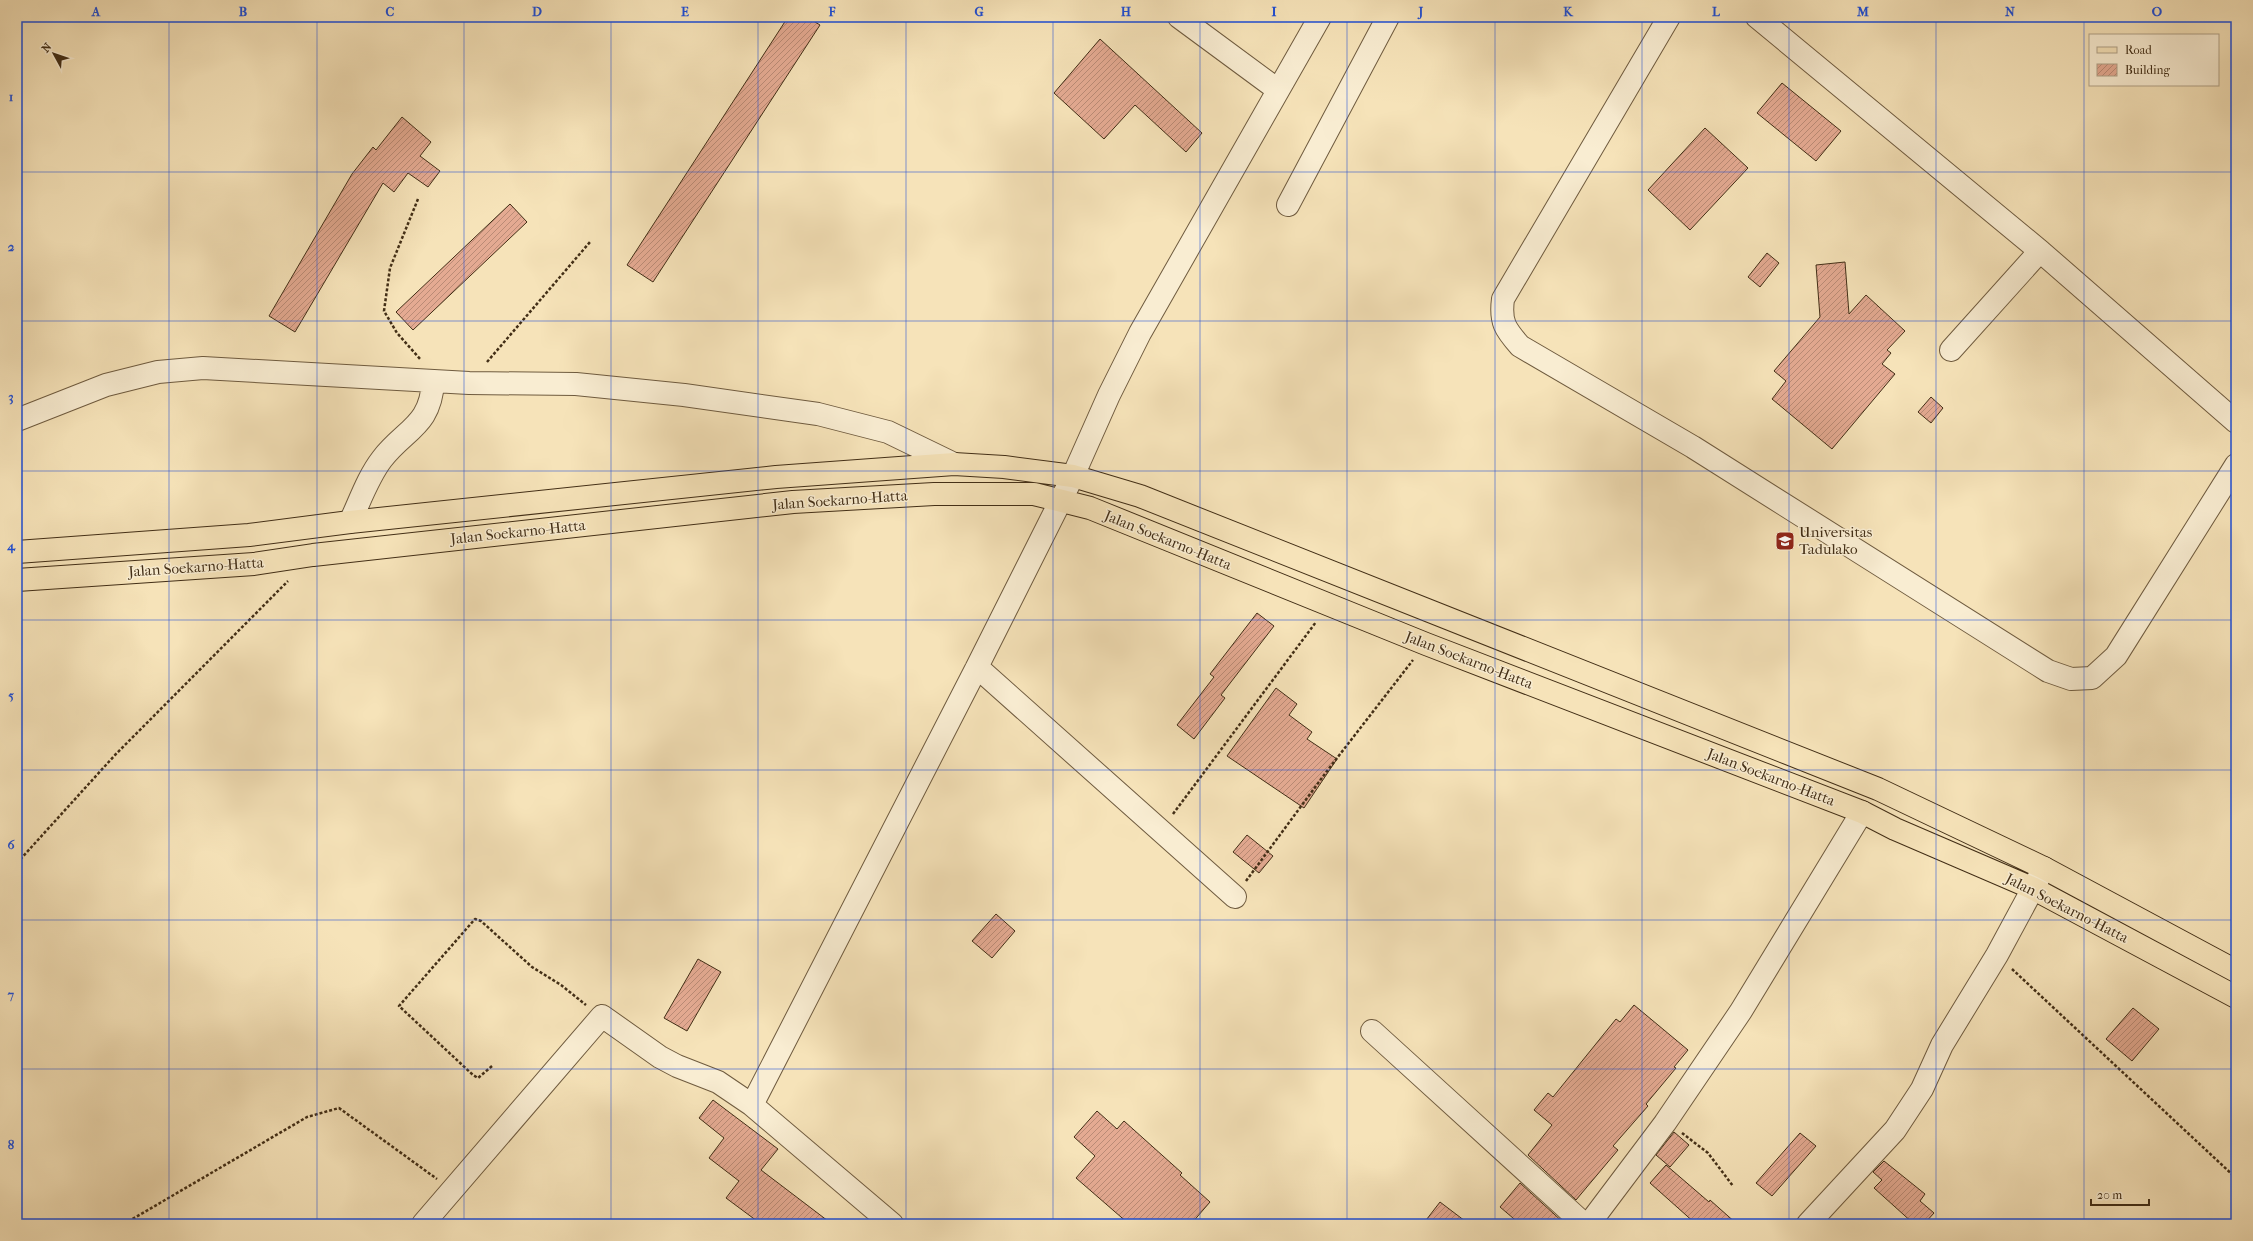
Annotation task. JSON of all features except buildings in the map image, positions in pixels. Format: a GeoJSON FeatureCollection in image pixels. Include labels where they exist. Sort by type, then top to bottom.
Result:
{"type":"FeatureCollection","features":[{"type":"Feature","properties":{"kind":"main road","name":"Jalan Soekarno-Hatta"},"geometry":{"type":"LineString","coordinates":[[17,552],[249,535],[350,522],[776,477],[954,464],[1004,467],[1073,476],[1140,496],[1878,789],[2044,868],[2236,970]]}},
{"type":"Feature","properties":{"kind":"main road","name":"Jalan Soekarno-Hatta"},"geometry":{"type":"LineString","coordinates":[[17,580],[254,564],[375,548],[793,502],[934,494],[1034,494],[1090,508],[1328,606],[1862,812],[2032,888],[2236,997]]}},
{"type":"Feature","properties":{"kind":"main road"},"geometry":{"type":"LineString","coordinates":[[375,548],[381,519]]}},
{"type":"Feature","properties":{"kind":"street"},"geometry":{"type":"LineString","coordinates":[[1178,17],[1278,90]]}},
{"type":"Feature","properties":{"kind":"street"},"geometry":{"type":"LineString","coordinates":[[752,1105],[977,667],[1073,476],[1109,395],[1140,333],[1320,17]]}},
{"type":"Feature","properties":{"kind":"street"},"geometry":{"type":"LineString","coordinates":[[1288,205],[1388,17]]}},
{"type":"Feature","properties":{"kind":"street"},"geometry":{"type":"LineString","coordinates":[[1669,17],[1503,299],[1501,316],[1508,333],[1520,346],[1693,447],[2048,671],[2071,679],[2092,678],[2116,656],[2236,465]]}},
{"type":"Feature","properties":{"kind":"street"},"geometry":{"type":"LineString","coordinates":[[1757,17],[2040,251],[2236,422]]}},
{"type":"Feature","properties":{"kind":"street"},"geometry":{"type":"LineString","coordinates":[[1951,350],[2040,251]]}},
{"type":"Feature","properties":{"kind":"street"},"geometry":{"type":"LineString","coordinates":[[17,420],[106,385],[158,372],[196,368],[468,384],[576,384],[684,395],[818,414],[888,432],[954,464]]}},
{"type":"Feature","properties":{"kind":"street"},"geometry":{"type":"LineString","coordinates":[[350,522],[375,469],[383,457],[418,425],[430,403],[433,381]]}},
{"type":"Feature","properties":{"kind":"street"},"geometry":{"type":"LineString","coordinates":[[977,667],[1235,897]]}},
{"type":"Feature","properties":{"kind":"street"},"geometry":{"type":"LineString","coordinates":[[1589,1224],[1665,1123],[1741,1011],[1862,812]]}},
{"type":"Feature","properties":{"kind":"street"},"geometry":{"type":"LineString","coordinates":[[1808,1224],[1895,1130],[1922,1089],[1942,1045],[1997,955],[2044,868]]}},
{"type":"Feature","properties":{"kind":"street"},"geometry":{"type":"LineString","coordinates":[[423,1224],[601,1016],[604,1016],[660,1057],[677,1066],[718,1082],[752,1105],[892,1224]]}},
{"type":"Feature","properties":{"kind":"street"},"geometry":{"type":"LineString","coordinates":[[1372,1031],[1584,1224]]}},
{"type":"Feature","properties":{"kind":"path"},"geometry":{"type":"LineString","coordinates":[[418,199],[390,268],[384,311],[397,333],[422,360],[433,381]]}},
{"type":"Feature","properties":{"kind":"path"},"geometry":{"type":"LineString","coordinates":[[468,384],[590,242]]}},
{"type":"Feature","properties":{"kind":"path"},"geometry":{"type":"LineString","coordinates":[[17,863],[115,755],[291,578]]}},
{"type":"Feature","properties":{"kind":"path"},"geometry":{"type":"LineString","coordinates":[[1161,830],[1328,606]]}},
{"type":"Feature","properties":{"kind":"path"},"geometry":{"type":"LineString","coordinates":[[1235,897],[1327,771],[1426,644]]}},
{"type":"Feature","properties":{"kind":"path"},"geometry":{"type":"LineString","coordinates":[[492,1066],[478,1078],[473,1075],[399,1006],[475,919],[481,921],[532,967],[561,985],[601,1016]]}},
{"type":"Feature","properties":{"kind":"path"},"geometry":{"type":"LineString","coordinates":[[1997,955],[2236,1178]]}},
{"type":"Feature","properties":{"kind":"path"},"geometry":{"type":"LineString","coordinates":[[124,1224],[307,1117],[339,1108],[451,1190]]}},
{"type":"Feature","properties":{"kind":"path"},"geometry":{"type":"LineString","coordinates":[[1665,1123],[1691,1138],[1708,1153],[1734,1186]]}},
{"type":"Feature","properties":{"kind":"place","name":"Universitas Tadulako"},"geometry":{"type":"Point","coordinates":[1785,541]}}]}
